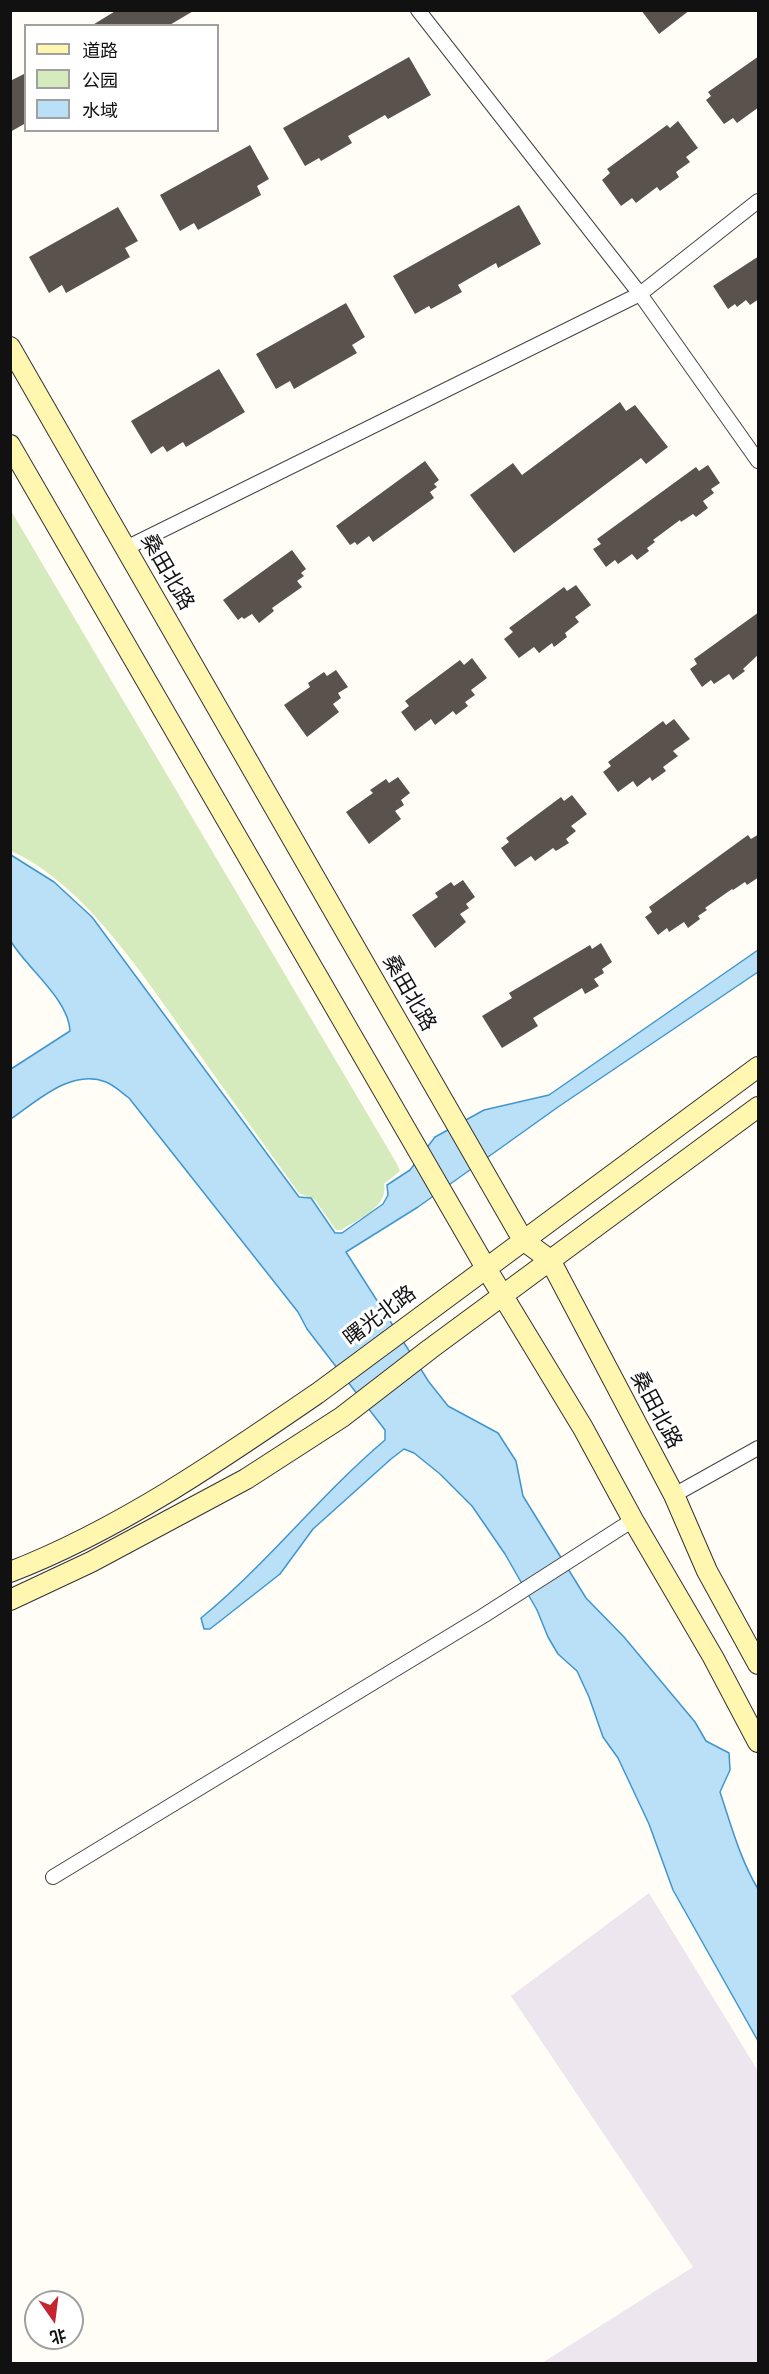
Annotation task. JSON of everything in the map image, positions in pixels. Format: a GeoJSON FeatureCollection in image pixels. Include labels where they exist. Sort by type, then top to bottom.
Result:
{"type":"FeatureCollection","features":[{"type":"Feature","properties":{"kind":"main road","name":"桑田北路"},"geometry":{"type":"LineString","coordinates":[[10,347],[523,1240],[550,1260],[674,1494],[707,1571],[759,1664]]}},
{"type":"Feature","properties":{"kind":"main road"},"geometry":{"type":"LineString","coordinates":[[10,445],[486,1268],[583,1428],[759,1742]]}},
{"type":"Feature","properties":{"kind":"main road","name":"曙光北路"},"geometry":{"type":"LineString","coordinates":[[10,1572],[40,1561],[131,1513],[252,1438],[318,1393],[759,1067]]}},
{"type":"Feature","properties":{"kind":"main road"},"geometry":{"type":"LineString","coordinates":[[10,1600],[91,1562],[246,1479],[342,1417],[430,1349],[759,1107]]}},
{"type":"Feature","properties":{"kind":"street"},"geometry":{"type":"LineString","coordinates":[[418,10],[640,294],[759,461]]}},
{"type":"Feature","properties":{"kind":"street"},"geometry":{"type":"LineString","coordinates":[[126,548],[640,294],[759,201]]}},
{"type":"Feature","properties":{"kind":"street"},"geometry":{"type":"LineString","coordinates":[[674,1494],[759,1448]]}},
{"type":"Feature","properties":{"kind":"street"},"geometry":{"type":"LineString","coordinates":[[53,1877],[483,1616],[633,1520]]}},
{"type":"Feature","properties":{"kind":"shaded area"},"geometry":{"type":"Polygon","coordinates":[[[649,1893],[758,2071],[758,2363],[542,2363],[693,2267],[511,1996],[649,1893]]]}},
{"type":"Feature","properties":{"kind":"green space"},"geometry":{"type":"Polygon","coordinates":[[[10,509],[397,1164],[400,1171],[384,1184],[382,1199],[377,1206],[341,1230],[336,1230],[315,1200],[299,1193],[111,934],[63,885],[38,866],[11,851],[10,509]]]}},
{"type":"Feature","properties":{"kind":"water"},"geometry":{"type":"Polygon","coordinates":[[[11,855],[54,882],[92,917],[299,1197],[311,1198],[335,1233],[342,1233],[383,1204],[388,1195],[387,1185],[410,1170],[435,1137],[484,1110],[549,1095],[758,950],[758,972],[558,1107],[418,1207],[346,1252],[429,1382],[448,1406],[498,1433],[516,1461],[523,1496],[586,1598],[624,1637],[695,1722],[706,1741],[729,1753],[730,1770],[720,1792],[741,1854],[758,1889],[758,2041],[673,1890],[649,1824],[618,1758],[603,1737],[577,1671],[558,1654],[537,1610],[505,1554],[472,1506],[440,1474],[414,1453],[404,1449],[391,1459],[313,1529],[280,1574],[210,1629],[204,1629],[201,1618],[385,1440],[385,1430],[307,1329],[298,1312],[129,1098],[106,1082],[80,1079],[56,1088],[11,1119],[11,1069],[70,1031],[63,1008],[12,943],[9,916],[11,855]]]}},
{"type":"Feature","properties":{"kind":"building"},"geometry":{"type":"Polygon","coordinates":[[[117,10],[195,10],[171,24],[94,24],[117,10]]]}},
{"type":"Feature","properties":{"kind":"building"},"geometry":{"type":"Polygon","coordinates":[[[641,10],[690,10],[659,34],[641,10]]]}},
{"type":"Feature","properties":{"kind":"building"},"geometry":{"type":"Polygon","coordinates":[[[759,56],[759,107],[737,123],[733,118],[724,124],[706,100],[711,96],[708,92],[759,56]]]}},
{"type":"Feature","properties":{"kind":"building"},"geometry":{"type":"Polygon","coordinates":[[[409,57],[431,95],[388,119],[385,115],[348,136],[352,143],[321,161],[319,158],[305,166],[283,128],[409,57]]]}},
{"type":"Feature","properties":{"kind":"building"},"geometry":{"type":"Polygon","coordinates":[[[24,74],[24,124],[10,132],[10,81],[24,74]]]}},
{"type":"Feature","properties":{"kind":"building"},"geometry":{"type":"Polygon","coordinates":[[[678,121],[698,148],[686,157],[690,162],[676,172],[679,177],[660,191],[657,187],[636,203],[632,198],[621,206],[602,180],[610,173],[607,169],[667,125],[670,128],[678,121]]]}},
{"type":"Feature","properties":{"kind":"building"},"geometry":{"type":"Polygon","coordinates":[[[250,145],[269,179],[257,186],[261,195],[198,230],[194,223],[180,231],[160,195],[250,145]]]}},
{"type":"Feature","properties":{"kind":"building"},"geometry":{"type":"Polygon","coordinates":[[[519,205],[541,244],[498,268],[496,263],[458,285],[462,292],[431,309],[429,306],[415,314],[393,276],[519,205]]]}},
{"type":"Feature","properties":{"kind":"building"},"geometry":{"type":"Polygon","coordinates":[[[118,207],[138,241],[125,248],[130,257],[66,293],[62,285],[49,293],[29,257],[118,207]]]}},
{"type":"Feature","properties":{"kind":"building"},"geometry":{"type":"Polygon","coordinates":[[[759,256],[759,299],[750,305],[746,300],[737,307],[735,304],[728,309],[713,286],[759,256]]]}},
{"type":"Feature","properties":{"kind":"building"},"geometry":{"type":"Polygon","coordinates":[[[346,303],[365,337],[352,345],[357,353],[294,389],[290,381],[276,389],[256,354],[346,303]]]}},
{"type":"Feature","properties":{"kind":"building"},"geometry":{"type":"Polygon","coordinates":[[[219,369],[245,412],[186,447],[183,442],[167,452],[163,446],[151,454],[131,421],[219,369]]]}},
{"type":"Feature","properties":{"kind":"building"},"geometry":{"type":"Polygon","coordinates":[[[620,402],[626,411],[635,405],[668,447],[646,464],[641,458],[514,553],[470,495],[513,463],[522,475],[620,402]]]}},
{"type":"Feature","properties":{"kind":"building"},"geometry":{"type":"Polygon","coordinates":[[[425,461],[439,480],[434,484],[437,487],[430,492],[434,498],[373,542],[369,536],[357,545],[355,542],[350,545],[336,526],[425,461]]]}},
{"type":"Feature","properties":{"kind":"building"},"geometry":{"type":"Polygon","coordinates":[[[708,465],[720,483],[711,489],[714,493],[703,501],[708,508],[696,517],[693,514],[681,522],[680,520],[653,540],[655,542],[647,548],[649,551],[637,560],[632,554],[618,564],[615,560],[606,567],[593,549],[601,544],[597,539],[696,467],[699,471],[708,465]]]}},
{"type":"Feature","properties":{"kind":"building"},"geometry":{"type":"Polygon","coordinates":[[[292,550],[306,569],[301,573],[304,576],[297,581],[302,587],[272,608],[274,611],[259,623],[252,614],[238,620],[223,600],[292,550]]]}},
{"type":"Feature","properties":{"kind":"building"},"geometry":{"type":"Polygon","coordinates":[[[576,585],[591,605],[575,617],[579,622],[565,633],[567,637],[554,647],[552,643],[539,653],[534,647],[519,658],[504,639],[513,632],[509,628],[564,587],[567,591],[576,585]]]}},
{"type":"Feature","properties":{"kind":"building"},"geometry":{"type":"Polygon","coordinates":[[[759,612],[759,654],[743,669],[745,671],[733,680],[729,674],[714,684],[711,680],[702,687],[690,669],[697,664],[694,659],[759,612]]]}},
{"type":"Feature","properties":{"kind":"building"},"geometry":{"type":"Polygon","coordinates":[[[472,658],[487,678],[471,690],[475,695],[465,702],[468,706],[456,715],[453,711],[435,725],[431,719],[415,731],[401,712],[409,706],[405,701],[460,660],[464,665],[472,658]]]}},
{"type":"Feature","properties":{"kind":"building"},"geometry":{"type":"Polygon","coordinates":[[[336,670],[348,687],[338,693],[341,698],[333,704],[339,712],[307,737],[284,705],[310,687],[308,683],[324,672],[327,676],[336,670]]]}},
{"type":"Feature","properties":{"kind":"building"},"geometry":{"type":"Polygon","coordinates":[[[674,719],[690,739],[673,751],[678,756],[663,767],[666,771],[652,781],[650,777],[637,787],[633,781],[618,792],[603,772],[611,766],[608,762],[663,721],[666,725],[674,719]]]}},
{"type":"Feature","properties":{"kind":"building"},"geometry":{"type":"Polygon","coordinates":[[[398,777],[410,793],[401,800],[404,805],[395,811],[401,819],[369,844],[346,812],[373,793],[370,790],[386,779],[389,783],[398,777]]]}},
{"type":"Feature","properties":{"kind":"building"},"geometry":{"type":"Polygon","coordinates":[[[572,795],[587,814],[571,826],[576,831],[566,839],[569,843],[556,851],[553,848],[535,861],[531,856],[515,867],[501,848],[509,842],[506,838],[561,797],[564,801],[572,795]]]}},
{"type":"Feature","properties":{"kind":"building"},"geometry":{"type":"Polygon","coordinates":[[[759,834],[759,877],[747,885],[745,882],[732,889],[705,908],[707,910],[698,916],[700,919],[688,928],[684,922],[669,932],[667,928],[658,935],[645,917],[652,912],[649,907],[748,835],[751,839],[759,834]]]}},
{"type":"Feature","properties":{"kind":"building"},"geometry":{"type":"Polygon","coordinates":[[[463,880],[475,897],[466,904],[469,908],[460,914],[466,922],[435,948],[412,915],[438,897],[435,893],[451,882],[454,886],[463,880]]]}},
{"type":"Feature","properties":{"kind":"building"},"geometry":{"type":"Polygon","coordinates":[[[601,943],[612,962],[602,969],[604,973],[594,979],[599,986],[585,994],[582,988],[533,1018],[538,1026],[502,1048],[482,1016],[512,998],[509,993],[590,945],[592,949],[601,943]]]}}]}
